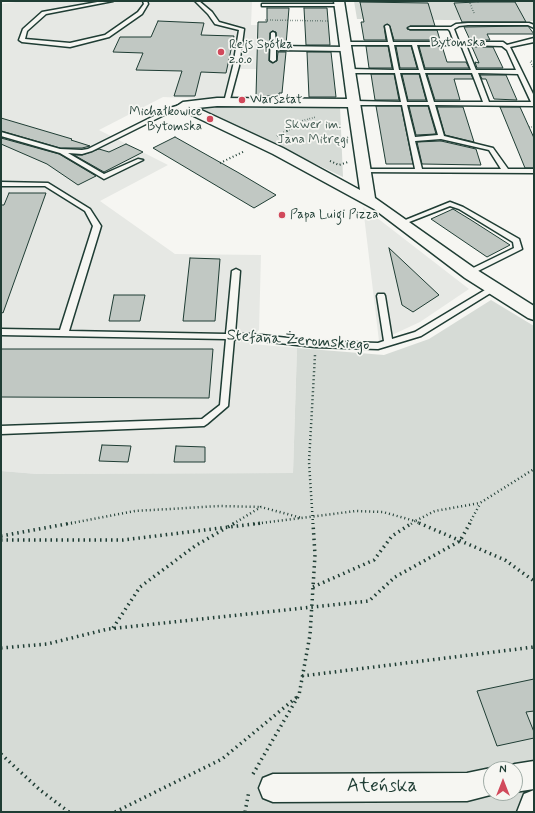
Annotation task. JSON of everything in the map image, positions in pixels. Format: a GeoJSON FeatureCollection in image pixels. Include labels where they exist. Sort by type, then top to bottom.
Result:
{"type":"FeatureCollection","features":[{"type":"Feature","properties":{"kind":"street"},"geometry":{"type":"LineString","coordinates":[[339,3],[343,47],[350,71],[362,171],[368,199]]}},
{"type":"Feature","properties":{"kind":"street"},"geometry":{"type":"LineString","coordinates":[[183,106],[227,102],[355,103]]}},
{"type":"Feature","properties":{"kind":"street"},"geometry":{"type":"LineString","coordinates":[[183,106],[261,143],[368,199],[470,273],[534,314]]}},
{"type":"Feature","properties":{"kind":"street"},"geometry":{"type":"LineString","coordinates":[[523,777],[534,775]]}},
{"type":"Feature","properties":{"kind":"street","name":"Ateńska"},"geometry":{"type":"LineString","coordinates":[[258,783],[467,787],[483,784]]}},
{"type":"Feature","properties":{"kind":"street"},"geometry":{"type":"LineString","coordinates":[[531,812],[534,804]]}},
{"type":"Feature","properties":{"kind":"lane"},"geometry":{"type":"LineString","coordinates":[[111,1],[44,13],[25,30],[22,40],[70,45],[107,36],[140,13],[146,4],[145,1]]}},
{"type":"Feature","properties":{"kind":"lane"},"geometry":{"type":"LineString","coordinates":[[197,1],[210,13],[217,23],[242,29],[236,66],[227,102]]}},
{"type":"Feature","properties":{"kind":"lane"},"geometry":{"type":"LineString","coordinates":[[264,4],[339,3]]}},
{"type":"Feature","properties":{"kind":"lane"},"geometry":{"type":"LineString","coordinates":[[410,28],[451,29],[458,25],[468,24],[529,24],[534,27]]}},
{"type":"Feature","properties":{"kind":"lane"},"geometry":{"type":"LineString","coordinates":[[387,26],[419,171]]}},
{"type":"Feature","properties":{"kind":"lane"},"geometry":{"type":"LineString","coordinates":[[451,29],[475,72],[487,104]]}},
{"type":"Feature","properties":{"kind":"lane"},"geometry":{"type":"LineString","coordinates":[[273,33],[273,60]]}},
{"type":"Feature","properties":{"kind":"lane"},"geometry":{"type":"LineString","coordinates":[[507,46],[534,40]]}},
{"type":"Feature","properties":{"kind":"lane","name":"Bytomska"},"geometry":{"type":"LineString","coordinates":[[273,48],[343,47],[390,43],[498,43],[507,46],[534,103]]}},
{"type":"Feature","properties":{"kind":"lane"},"geometry":{"type":"LineString","coordinates":[[414,43],[441,136]]}},
{"type":"Feature","properties":{"kind":"lane"},"geometry":{"type":"LineString","coordinates":[[350,71],[397,73],[520,72]]}},
{"type":"Feature","properties":{"kind":"lane"},"geometry":{"type":"LineString","coordinates":[[355,103],[534,103]]}},
{"type":"Feature","properties":{"kind":"lane"},"geometry":{"type":"LineString","coordinates":[[60,151],[90,150],[172,109],[183,106]]}},
{"type":"Feature","properties":{"kind":"lane"},"geometry":{"type":"LineString","coordinates":[[1,134],[60,151],[104,177],[140,160]]}},
{"type":"Feature","properties":{"kind":"lane"},"geometry":{"type":"LineString","coordinates":[[412,139],[441,136],[491,149],[506,171]]}},
{"type":"Feature","properties":{"kind":"lane"},"geometry":{"type":"LineString","coordinates":[[362,171],[534,171]]}},
{"type":"Feature","properties":{"kind":"lane"},"geometry":{"type":"LineString","coordinates":[[1,184],[46,184],[88,210],[97,226],[64,332]]}},
{"type":"Feature","properties":{"kind":"lane"},"geometry":{"type":"LineString","coordinates":[[402,223],[450,204],[461,208],[516,241],[518,249],[470,273]]}},
{"type":"Feature","properties":{"kind":"lane"},"geometry":{"type":"LineString","coordinates":[[1,430],[204,422],[224,406],[232,336],[236,271]]}},
{"type":"Feature","properties":{"kind":"lane","name":"Stefana Żeromskiego"},"geometry":{"type":"LineString","coordinates":[[1,332],[252,336],[315,344],[378,346],[418,334],[493,288]]}},
{"type":"Feature","properties":{"kind":"lane"},"geometry":{"type":"LineString","coordinates":[[380,296],[388,342]]}},
{"type":"Feature","properties":{"kind":"path"},"geometry":{"type":"LineString","coordinates":[[469,1],[474,14]]}},
{"type":"Feature","properties":{"kind":"path"},"geometry":{"type":"LineString","coordinates":[[265,20],[334,21],[343,47]]}},
{"type":"Feature","properties":{"kind":"path"},"geometry":{"type":"LineString","coordinates":[[534,61],[530,61],[534,69]]}},
{"type":"Feature","properties":{"kind":"path"},"geometry":{"type":"LineString","coordinates":[[220,163],[301,124],[301,122],[320,116]]}},
{"type":"Feature","properties":{"kind":"path"},"geometry":{"type":"LineString","coordinates":[[529,126],[534,127]]}},
{"type":"Feature","properties":{"kind":"path"},"geometry":{"type":"LineString","coordinates":[[245,812],[299,695],[310,635],[315,555],[309,462],[315,344]]}},
{"type":"Feature","properties":{"kind":"path"},"geometry":{"type":"LineString","coordinates":[[313,587],[374,560],[392,536],[415,521],[435,511],[480,503],[534,468]]}},
{"type":"Feature","properties":{"kind":"path"},"geometry":{"type":"LineString","coordinates":[[1,648],[47,644],[113,628],[370,601],[395,577],[460,541],[480,503]]}},
{"type":"Feature","properties":{"kind":"path"},"geometry":{"type":"LineString","coordinates":[[1,536],[135,511],[220,506],[261,507],[304,519]]}},
{"type":"Feature","properties":{"kind":"path"},"geometry":{"type":"LineString","coordinates":[[113,628],[140,587],[195,546],[261,507]]}},
{"type":"Feature","properties":{"kind":"path"},"geometry":{"type":"LineString","coordinates":[[1,540],[123,540],[313,518],[356,511],[383,512],[415,521],[505,560],[534,581]]}},
{"type":"Feature","properties":{"kind":"path"},"geometry":{"type":"LineString","coordinates":[[302,676],[534,647]]}},
{"type":"Feature","properties":{"kind":"path"},"geometry":{"type":"LineString","coordinates":[[115,812],[222,759],[299,695]]}},
{"type":"Feature","properties":{"kind":"path"},"geometry":{"type":"LineString","coordinates":[[1,754],[40,790],[69,812]]}},
{"type":"Feature","properties":{"kind":"shaded area"},"geometry":{"type":"Polygon","coordinates":[[[23,1],[252,1],[251,25],[257,25],[256,69],[239,69],[233,100],[163,97],[99,130],[168,165],[100,201],[175,254],[261,255],[259,330],[252,337],[252,344],[297,348],[293,473],[37,474],[1,471],[1,4],[23,1]]]}},
{"type":"Feature","properties":{"kind":"shaded area"},"geometry":{"type":"Polygon","coordinates":[[[363,207],[469,289],[420,322],[379,341],[363,207]]]}},
{"type":"Feature","properties":{"kind":"green space"},"geometry":{"type":"Polygon","coordinates":[[[354,1],[534,1],[534,21],[357,19],[354,1]]]}},
{"type":"Feature","properties":{"kind":"green space","name":"Skwer im. Jana Mitręgi"},"geometry":{"type":"Polygon","coordinates":[[[211,106],[340,106],[343,177],[198,108],[211,106]]]}},
{"type":"Feature","properties":{"kind":"green space"},"geometry":{"type":"Polygon","coordinates":[[[491,300],[534,326],[534,812],[1,812],[1,471],[37,474],[293,473],[297,348],[384,355],[429,339],[491,300]]]}},
{"type":"Feature","properties":{"kind":"building"},"geometry":{"type":"Polygon","coordinates":[[[360,2],[428,3],[435,26],[410,26],[407,29],[437,30],[440,40],[394,40],[388,24],[384,26],[386,40],[364,40],[361,22],[364,22],[360,2]]]}},
{"type":"Feature","properties":{"kind":"building"},"geometry":{"type":"Polygon","coordinates":[[[515,2],[526,22],[462,22],[454,3],[515,2]]]}},
{"type":"Feature","properties":{"kind":"building"},"geometry":{"type":"Polygon","coordinates":[[[267,8],[289,8],[286,45],[277,45],[276,32],[272,31],[270,33],[269,61],[272,63],[277,61],[278,52],[286,52],[282,93],[279,93],[279,96],[256,96],[258,22],[267,22],[267,8]]]}},
{"type":"Feature","properties":{"kind":"building"},"geometry":{"type":"Polygon","coordinates":[[[304,8],[327,8],[330,45],[306,45],[304,8]]]}},
{"type":"Feature","properties":{"kind":"building"},"geometry":{"type":"Polygon","coordinates":[[[158,21],[204,23],[201,35],[234,36],[226,73],[201,72],[195,96],[174,96],[182,71],[136,70],[143,53],[113,52],[120,37],[151,37],[158,21]]]}},
{"type":"Feature","properties":{"kind":"building"},"geometry":{"type":"Polygon","coordinates":[[[528,26],[534,34],[487,34],[490,40],[470,40],[464,27],[528,26]]]}},
{"type":"Feature","properties":{"kind":"building"},"geometry":{"type":"Polygon","coordinates":[[[366,46],[388,46],[392,68],[369,68],[366,46]]]}},
{"type":"Feature","properties":{"kind":"building"},"geometry":{"type":"Polygon","coordinates":[[[396,46],[411,46],[417,68],[400,68],[396,46]]]}},
{"type":"Feature","properties":{"kind":"building"},"geometry":{"type":"Polygon","coordinates":[[[419,46],[442,46],[447,62],[466,62],[469,68],[425,68],[419,46]]]}},
{"type":"Feature","properties":{"kind":"building"},"geometry":{"type":"Polygon","coordinates":[[[472,47],[493,47],[503,68],[477,68],[475,62],[479,63],[472,47]]]}},
{"type":"Feature","properties":{"kind":"building"},"geometry":{"type":"Polygon","coordinates":[[[307,52],[331,52],[336,97],[309,97],[307,52]]]}},
{"type":"Feature","properties":{"kind":"building"},"geometry":{"type":"Polygon","coordinates":[[[371,74],[394,74],[399,100],[375,100],[371,74]]]}},
{"type":"Feature","properties":{"kind":"building"},"geometry":{"type":"Polygon","coordinates":[[[402,74],[419,74],[426,100],[408,100],[402,74]]]}},
{"type":"Feature","properties":{"kind":"building"},"geometry":{"type":"Polygon","coordinates":[[[427,74],[471,74],[473,79],[454,79],[460,100],[435,100],[427,74]]]}},
{"type":"Feature","properties":{"kind":"building"},"geometry":{"type":"Polygon","coordinates":[[[480,75],[506,75],[517,100],[494,99],[486,79],[482,79],[480,75]]]}},
{"type":"Feature","properties":{"kind":"building"},"geometry":{"type":"Polygon","coordinates":[[[376,106],[401,106],[413,164],[386,164],[376,106]]]}},
{"type":"Feature","properties":{"kind":"building"},"geometry":{"type":"Polygon","coordinates":[[[409,106],[428,106],[436,134],[416,135],[409,106]]]}},
{"type":"Feature","properties":{"kind":"building"},"geometry":{"type":"Polygon","coordinates":[[[437,107],[463,107],[474,142],[445,135],[437,107]]]}},
{"type":"Feature","properties":{"kind":"building"},"geometry":{"type":"Polygon","coordinates":[[[500,107],[520,107],[534,138],[534,168],[525,168],[500,107]]]}},
{"type":"Feature","properties":{"kind":"building"},"geometry":{"type":"Polygon","coordinates":[[[1,118],[72,139],[71,140],[90,146],[82,148],[60,148],[1,131],[1,118]]]}},
{"type":"Feature","properties":{"kind":"building"},"geometry":{"type":"Polygon","coordinates":[[[175,137],[276,195],[254,208],[153,148],[175,137]]]}},
{"type":"Feature","properties":{"kind":"building"},"geometry":{"type":"Polygon","coordinates":[[[1,138],[59,154],[96,176],[78,185],[47,164],[1,144],[1,138]]]}},
{"type":"Feature","properties":{"kind":"building"},"geometry":{"type":"Polygon","coordinates":[[[441,141],[476,149],[481,165],[422,164],[417,142],[441,141]]]}},
{"type":"Feature","properties":{"kind":"building"},"geometry":{"type":"Polygon","coordinates":[[[126,144],[143,152],[104,172],[74,155],[82,155],[99,149],[109,152],[126,144]]]}},
{"type":"Feature","properties":{"kind":"building"},"geometry":{"type":"Polygon","coordinates":[[[9,193],[46,193],[3,313],[1,312],[1,205],[4,205],[9,193]]]}},
{"type":"Feature","properties":{"kind":"building"},"geometry":{"type":"Polygon","coordinates":[[[453,209],[510,245],[487,257],[431,219],[453,209]]]}},
{"type":"Feature","properties":{"kind":"building"},"geometry":{"type":"Polygon","coordinates":[[[389,248],[439,295],[413,312],[402,305],[389,248]]]}},
{"type":"Feature","properties":{"kind":"building"},"geometry":{"type":"Polygon","coordinates":[[[190,258],[220,259],[215,321],[183,321],[190,258]]]}},
{"type":"Feature","properties":{"kind":"building"},"geometry":{"type":"Polygon","coordinates":[[[114,295],[145,295],[140,321],[109,321],[114,295]]]}},
{"type":"Feature","properties":{"kind":"building"},"geometry":{"type":"Polygon","coordinates":[[[1,349],[213,349],[209,398],[1,397],[1,349]]]}},
{"type":"Feature","properties":{"kind":"building"},"geometry":{"type":"Polygon","coordinates":[[[102,445],[131,446],[128,462],[99,461],[102,445]]]}},
{"type":"Feature","properties":{"kind":"building"},"geometry":{"type":"Polygon","coordinates":[[[176,446],[205,447],[205,462],[174,462],[176,446]]]}},
{"type":"Feature","properties":{"kind":"building"},"geometry":{"type":"Polygon","coordinates":[[[534,679],[534,711],[526,712],[534,732],[534,738],[497,746],[477,691],[534,679]]]}},
{"type":"Feature","properties":{"kind":"place","name":"Rejs Spółka z.o.o"},"geometry":{"type":"Point","coordinates":[221,52]}},
{"type":"Feature","properties":{"kind":"place","name":"Warsztat"},"geometry":{"type":"Point","coordinates":[242,100]}},
{"type":"Feature","properties":{"kind":"place","name":"Michałkowice Bytomska"},"geometry":{"type":"Point","coordinates":[210,119]}},
{"type":"Feature","properties":{"kind":"place","name":"Papa Luigi Pizza"},"geometry":{"type":"Point","coordinates":[282,215]}}]}
